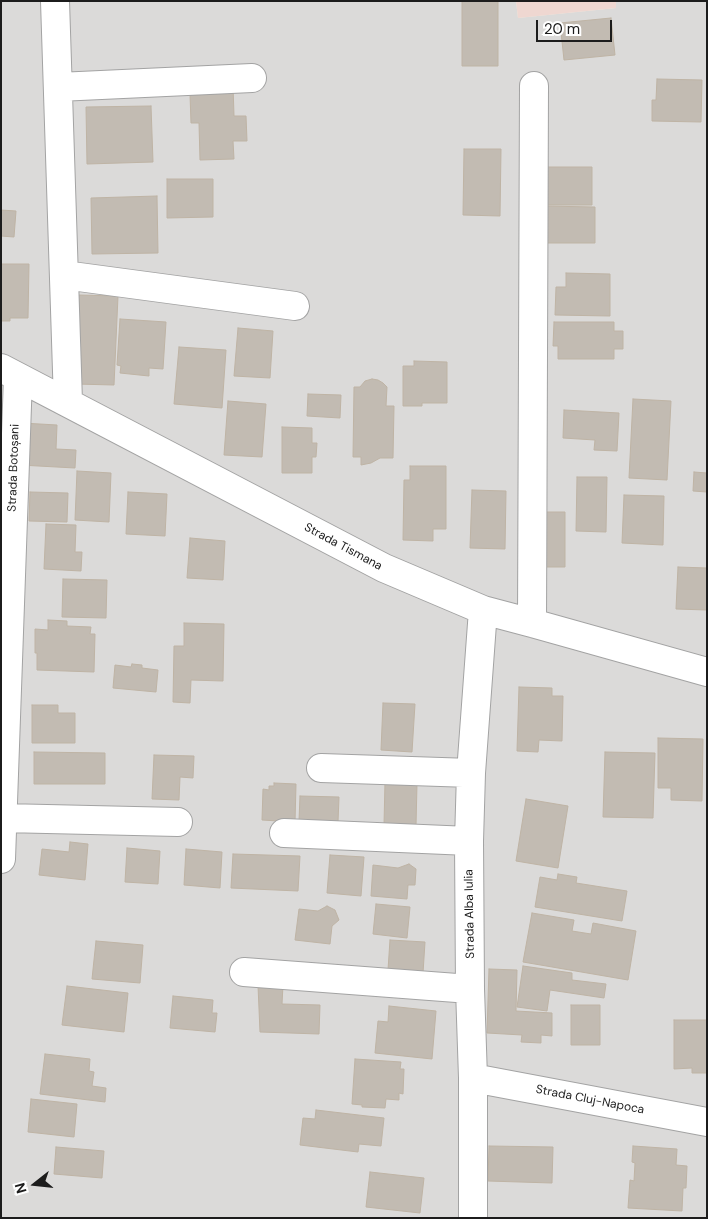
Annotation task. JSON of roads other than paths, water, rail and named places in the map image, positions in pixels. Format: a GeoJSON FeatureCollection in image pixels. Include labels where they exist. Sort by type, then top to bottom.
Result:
{"type":"FeatureCollection","features":[{"type":"Feature","properties":{"kind":"street"},"geometry":{"type":"LineString","coordinates":[[55,1],[68,402]]}},
{"type":"Feature","properties":{"kind":"street"},"geometry":{"type":"LineString","coordinates":[[58,87],[252,78]]}},
{"type":"Feature","properties":{"kind":"street"},"geometry":{"type":"LineString","coordinates":[[532,623],[534,86]]}},
{"type":"Feature","properties":{"kind":"street"},"geometry":{"type":"LineString","coordinates":[[64,275],[295,306]]}},
{"type":"Feature","properties":{"kind":"street","name":"Strada Tismana"},"geometry":{"type":"LineString","coordinates":[[9,373],[384,568],[483,610],[707,672]]}},
{"type":"Feature","properties":{"kind":"street","name":"Strada Botoșani"},"geometry":{"type":"LineString","coordinates":[[1,859],[9,373]]}},
{"type":"Feature","properties":{"kind":"street","name":"Strada Alba Iulia"},"geometry":{"type":"LineString","coordinates":[[473,1218],[469,842],[471,773],[483,610]]}},
{"type":"Feature","properties":{"kind":"street"},"geometry":{"type":"LineString","coordinates":[[320,768],[471,773]]}},
{"type":"Feature","properties":{"kind":"street"},"geometry":{"type":"LineString","coordinates":[[2,825],[178,822]]}},
{"type":"Feature","properties":{"kind":"street"},"geometry":{"type":"LineString","coordinates":[[284,833],[469,842]]}},
{"type":"Feature","properties":{"kind":"street"},"geometry":{"type":"LineString","coordinates":[[244,972],[470,990]]}},
{"type":"Feature","properties":{"kind":"street","name":"Strada Cluj-Napoca"},"geometry":{"type":"LineString","coordinates":[[473,1078],[707,1122]]}}]}
